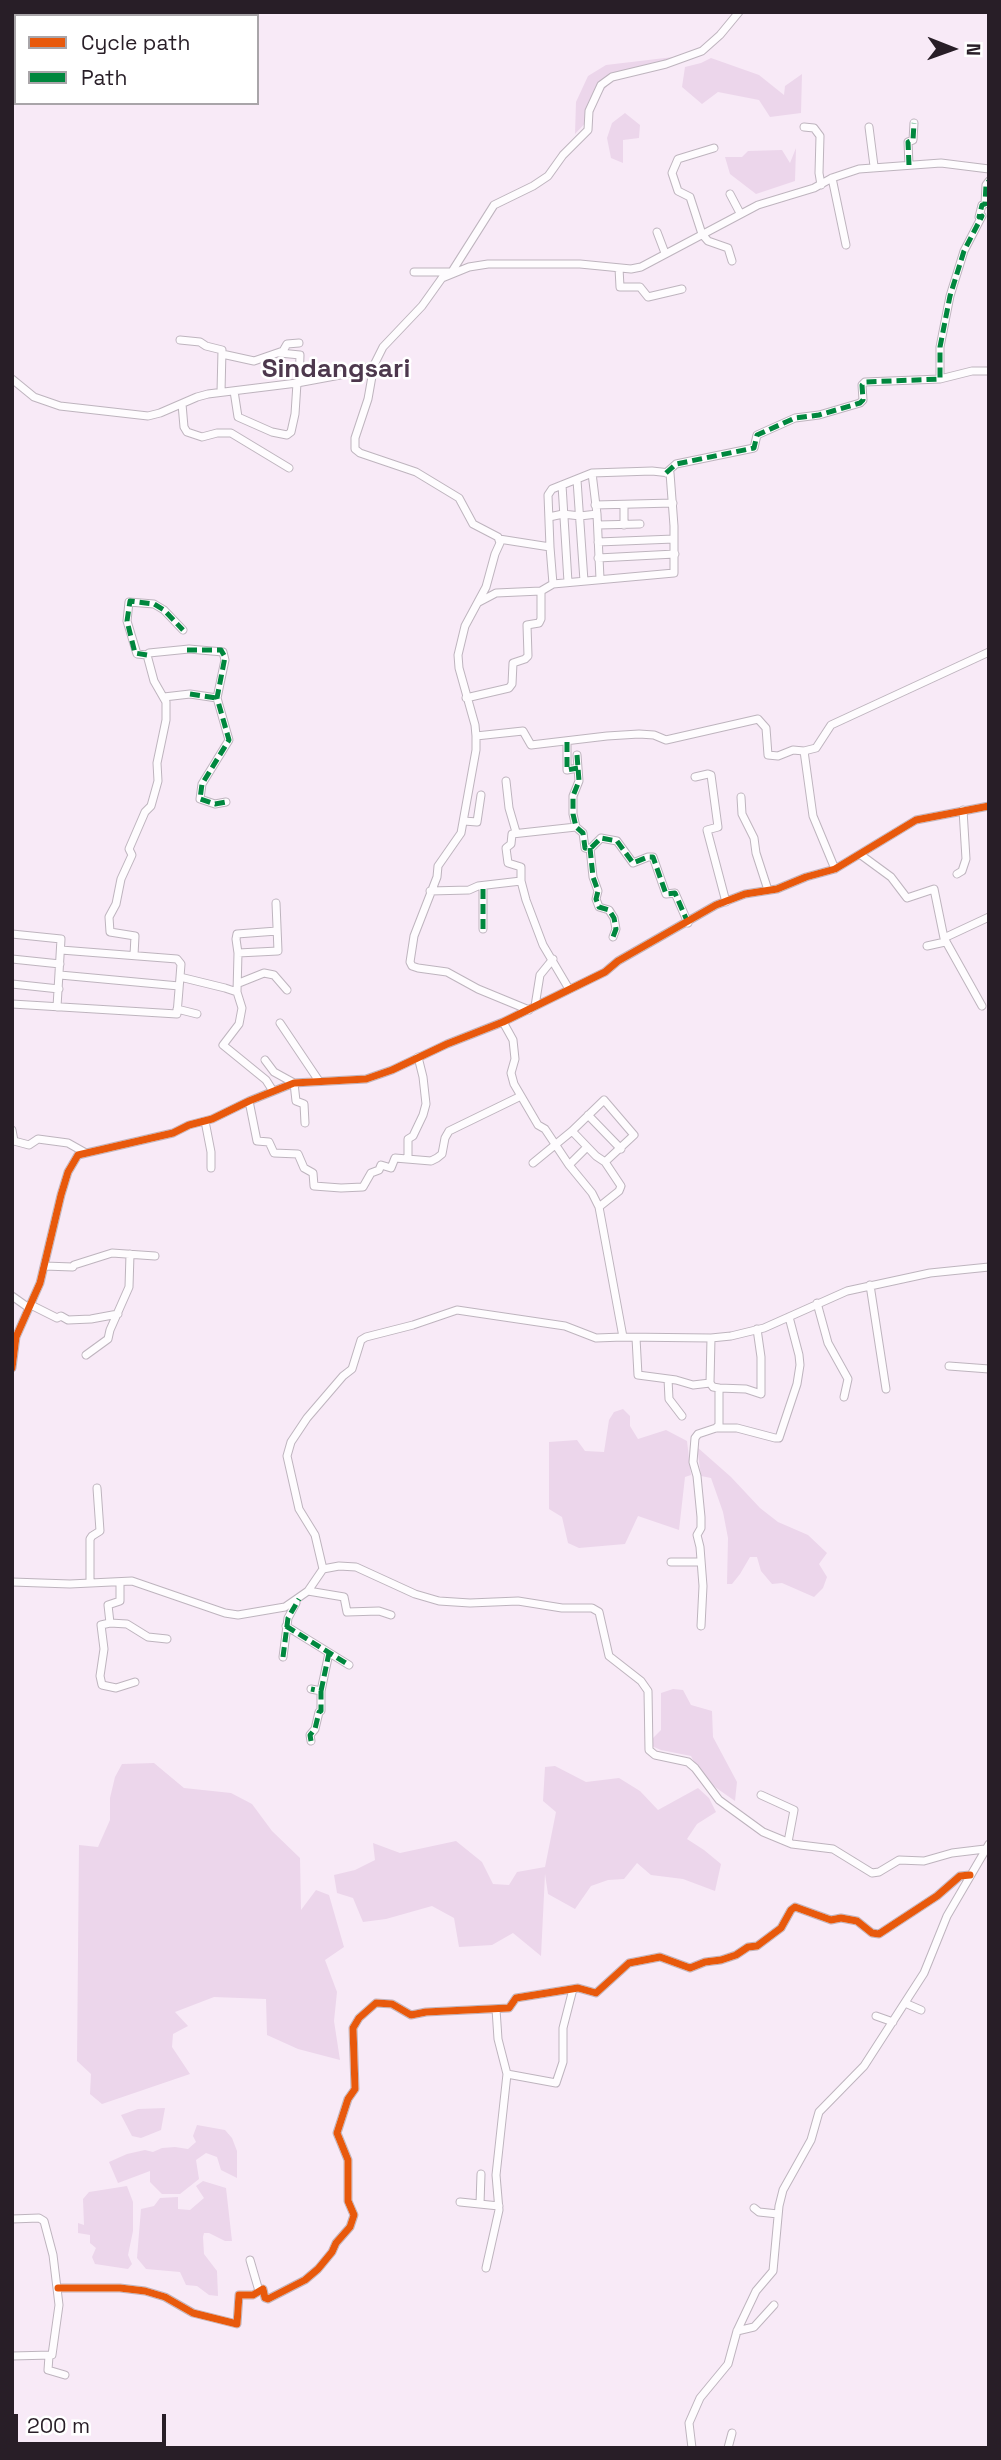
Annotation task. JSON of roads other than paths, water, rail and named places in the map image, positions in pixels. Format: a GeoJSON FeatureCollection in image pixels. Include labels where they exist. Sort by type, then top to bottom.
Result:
{"type":"FeatureCollection","features":[{"type":"Feature","properties":{"kind":"street"},"geometry":{"type":"LineString","coordinates":[[550,547],[499,539],[473,524],[459,498],[416,472],[359,453],[355,449],[355,438],[368,399],[374,365],[383,347],[422,306],[435,285],[451,273],[494,205],[548,176],[563,155],[588,130],[589,111],[601,85],[612,78],[702,51],[739,12]]}},
{"type":"Feature","properties":{"kind":"street"},"geometry":{"type":"LineString","coordinates":[[909,165],[908,142],[913,140],[914,123]]}},
{"type":"Feature","properties":{"kind":"street"},"geometry":{"type":"LineString","coordinates":[[804,127],[814,128],[820,136],[821,186]]}},
{"type":"Feature","properties":{"kind":"street"},"geometry":{"type":"LineString","coordinates":[[869,127],[874,166]]}},
{"type":"Feature","properties":{"kind":"street"},"geometry":{"type":"LineString","coordinates":[[714,148],[678,159],[672,173],[678,191],[690,197],[702,234],[708,241],[728,248],[732,261]]}},
{"type":"Feature","properties":{"kind":"street"},"geometry":{"type":"LineString","coordinates":[[414,272],[451,273],[488,264],[641,267],[758,205],[821,186],[832,178],[859,169],[940,163],[989,169]]}},
{"type":"Feature","properties":{"kind":"street"},"geometry":{"type":"LineString","coordinates":[[832,178],[846,245]]}},
{"type":"Feature","properties":{"kind":"street"},"geometry":{"type":"LineString","coordinates":[[940,379],[940,348],[946,313],[964,251],[982,216],[979,217],[982,205],[985,204],[988,184]]}},
{"type":"Feature","properties":{"kind":"street"},"geometry":{"type":"LineString","coordinates":[[730,194],[740,214]]}},
{"type":"Feature","properties":{"kind":"street"},"geometry":{"type":"LineString","coordinates":[[657,232],[665,253]]}},
{"type":"Feature","properties":{"kind":"street"},"geometry":{"type":"LineString","coordinates":[[618,268],[621,288],[640,288],[648,297],[682,289]]}},
{"type":"Feature","properties":{"kind":"street"},"geometry":{"type":"LineString","coordinates":[[180,340],[200,341],[206,346],[222,350],[221,392]]}},
{"type":"Feature","properties":{"kind":"street"},"geometry":{"type":"LineString","coordinates":[[222,354],[254,361],[284,351],[286,344],[299,344]]}},
{"type":"Feature","properties":{"kind":"street"},"geometry":{"type":"LineString","coordinates":[[234,391],[238,417],[272,432],[287,435],[291,432],[300,355],[276,354]]}},
{"type":"Feature","properties":{"kind":"street"},"geometry":{"type":"LineString","coordinates":[[12,379],[34,397],[45,402],[94,411],[148,416],[197,397],[298,383],[351,373],[374,365]]}},
{"type":"Feature","properties":{"kind":"street"},"geometry":{"type":"LineString","coordinates":[[666,473],[676,464],[754,448],[756,436],[795,418],[819,415],[860,403],[863,398],[862,385],[865,382],[940,379],[989,370]]}},
{"type":"Feature","properties":{"kind":"street"},"geometry":{"type":"LineString","coordinates":[[182,404],[187,432],[202,438],[216,433],[231,433],[289,468]]}},
{"type":"Feature","properties":{"kind":"street"},"geometry":{"type":"LineString","coordinates":[[477,604],[505,591],[541,591],[553,584],[568,582],[671,574],[675,571],[675,554],[670,473],[592,473],[549,492],[553,584]]}},
{"type":"Feature","properties":{"kind":"street"},"geometry":{"type":"LineString","coordinates":[[592,473],[600,579]]}},
{"type":"Feature","properties":{"kind":"street"},"geometry":{"type":"LineString","coordinates":[[577,480],[584,581]]}},
{"type":"Feature","properties":{"kind":"street"},"geometry":{"type":"LineString","coordinates":[[562,485],[568,582]]}},
{"type":"Feature","properties":{"kind":"street"},"geometry":{"type":"LineString","coordinates":[[595,505],[673,503]]}},
{"type":"Feature","properties":{"kind":"street"},"geometry":{"type":"LineString","coordinates":[[624,505],[624,525]]}},
{"type":"Feature","properties":{"kind":"street"},"geometry":{"type":"LineString","coordinates":[[549,517],[563,514],[597,514]]}},
{"type":"Feature","properties":{"kind":"street"},"geometry":{"type":"LineString","coordinates":[[598,526],[640,524]]}},
{"type":"Feature","properties":{"kind":"street"},"geometry":{"type":"LineString","coordinates":[[499,539],[488,581],[465,626],[458,654],[458,668],[476,736],[464,821],[461,833],[438,866],[414,936],[410,958],[412,966],[447,972],[478,989],[532,1008]]}},
{"type":"Feature","properties":{"kind":"street"},"geometry":{"type":"LineString","coordinates":[[598,542],[674,539]]}},
{"type":"Feature","properties":{"kind":"street"},"geometry":{"type":"LineString","coordinates":[[598,558],[675,554]]}},
{"type":"Feature","properties":{"kind":"street"},"geometry":{"type":"LineString","coordinates":[[466,698],[509,688],[512,684],[513,663],[528,656],[527,625],[541,619],[541,591]]}},
{"type":"Feature","properties":{"kind":"street"},"geometry":{"type":"LineString","coordinates":[[183,630],[164,610],[154,604],[130,601],[127,621],[135,653],[147,655],[189,649],[222,651],[225,659],[217,698],[229,740],[202,784],[200,799],[214,804],[226,802]]}},
{"type":"Feature","properties":{"kind":"street"},"geometry":{"type":"LineString","coordinates":[[476,736],[523,731],[531,746],[639,734],[654,735],[666,740],[758,719],[766,727],[768,755],[778,756],[793,750],[816,748],[831,725],[989,652]]}},
{"type":"Feature","properties":{"kind":"street"},"geometry":{"type":"LineString","coordinates":[[134,955],[134,935],[109,930],[109,916],[116,904],[121,879],[132,855],[129,849],[145,812],[151,807],[158,780],[157,761],[166,718],[164,697],[154,681],[147,655]]}},
{"type":"Feature","properties":{"kind":"street"},"geometry":{"type":"LineString","coordinates":[[164,697],[193,694],[217,698]]}},
{"type":"Feature","properties":{"kind":"street"},"geometry":{"type":"LineString","coordinates":[[567,742],[567,769],[578,768]]}},
{"type":"Feature","properties":{"kind":"street"},"geometry":{"type":"LineString","coordinates":[[804,751],[813,816],[835,869]]}},
{"type":"Feature","properties":{"kind":"street"},"geometry":{"type":"LineString","coordinates":[[577,754],[579,781],[573,796],[576,827],[583,833],[586,849],[590,848]]}},
{"type":"Feature","properties":{"kind":"street"},"geometry":{"type":"LineString","coordinates":[[695,777],[711,775],[718,827],[707,830],[726,902]]}},
{"type":"Feature","properties":{"kind":"street"},"geometry":{"type":"LineString","coordinates":[[506,781],[516,832]]}},
{"type":"Feature","properties":{"kind":"street"},"geometry":{"type":"LineString","coordinates":[[464,821],[477,822],[481,795]]}},
{"type":"Feature","properties":{"kind":"street"},"geometry":{"type":"LineString","coordinates":[[741,797],[742,814],[754,838],[756,854],[768,890]]}},
{"type":"Feature","properties":{"kind":"street"},"geometry":{"type":"LineString","coordinates":[[12,1368],[16,1337],[44,1266],[68,1172],[78,1155],[158,1138],[294,1083],[366,1079],[392,1070],[503,1022],[604,972],[618,961],[703,912],[745,894],[768,890],[835,869],[908,823],[989,806]]}},
{"type":"Feature","properties":{"kind":"street"},"geometry":{"type":"LineString","coordinates":[[957,874],[962,871],[966,859],[963,810]]}},
{"type":"Feature","properties":{"kind":"street"},"geometry":{"type":"LineString","coordinates":[[569,989],[543,945],[521,881],[520,864],[508,863],[506,849],[511,844],[510,835],[516,832],[576,827]]}},
{"type":"Feature","properties":{"kind":"street"},"geometry":{"type":"LineString","coordinates":[[590,848],[601,838],[618,841],[633,863],[653,857],[666,894],[676,893],[688,923]]}},
{"type":"Feature","properties":{"kind":"street"},"geometry":{"type":"LineString","coordinates":[[590,848],[593,877],[598,891],[596,899],[599,907],[609,910],[614,918],[616,929],[613,937]]}},
{"type":"Feature","properties":{"kind":"street"},"geometry":{"type":"LineString","coordinates":[[861,855],[891,877],[906,898],[933,889],[944,940],[982,1006]]}},
{"type":"Feature","properties":{"kind":"street"},"geometry":{"type":"LineString","coordinates":[[430,891],[468,890],[521,881]]}},
{"type":"Feature","properties":{"kind":"street"},"geometry":{"type":"LineString","coordinates":[[483,929],[484,886]]}},
{"type":"Feature","properties":{"kind":"street"},"geometry":{"type":"LineString","coordinates":[[238,953],[277,952],[279,949],[275,903]]}},
{"type":"Feature","properties":{"kind":"street"},"geometry":{"type":"LineString","coordinates":[[927,946],[989,917]]}},
{"type":"Feature","properties":{"kind":"street"},"geometry":{"type":"LineString","coordinates":[[273,1091],[266,1080],[223,1045],[242,1017],[237,992],[237,934],[277,931]]}},
{"type":"Feature","properties":{"kind":"street"},"geometry":{"type":"LineString","coordinates":[[12,934],[61,939],[57,1007]]}},
{"type":"Feature","properties":{"kind":"street"},"geometry":{"type":"LineString","coordinates":[[12,1004],[177,1014],[179,960],[61,950]]}},
{"type":"Feature","properties":{"kind":"street"},"geometry":{"type":"LineString","coordinates":[[12,959],[60,964]]}},
{"type":"Feature","properties":{"kind":"street"},"geometry":{"type":"LineString","coordinates":[[532,1008],[540,975],[552,959]]}},
{"type":"Feature","properties":{"kind":"street"},"geometry":{"type":"LineString","coordinates":[[239,983],[264,972],[274,975],[286,990]]}},
{"type":"Feature","properties":{"kind":"street"},"geometry":{"type":"LineString","coordinates":[[60,975],[179,986]]}},
{"type":"Feature","properties":{"kind":"street"},"geometry":{"type":"LineString","coordinates":[[180,977],[237,992]]}},
{"type":"Feature","properties":{"kind":"street"},"geometry":{"type":"LineString","coordinates":[[12,984],[58,989]]}},
{"type":"Feature","properties":{"kind":"street"},"geometry":{"type":"LineString","coordinates":[[177,1009],[197,1014]]}},
{"type":"Feature","properties":{"kind":"street"},"geometry":{"type":"LineString","coordinates":[[503,1022],[513,1040],[515,1059],[512,1078],[521,1096],[538,1125],[543,1126],[592,1193],[599,1207],[622,1337]]}},
{"type":"Feature","properties":{"kind":"street"},"geometry":{"type":"LineString","coordinates":[[280,1023],[319,1081]]}},
{"type":"Feature","properties":{"kind":"street"},"geometry":{"type":"LineString","coordinates":[[408,1157],[408,1139],[413,1136],[426,1104],[418,1057]]}},
{"type":"Feature","properties":{"kind":"street"},"geometry":{"type":"LineString","coordinates":[[265,1060],[274,1072],[294,1083]]}},
{"type":"Feature","properties":{"kind":"street"},"geometry":{"type":"LineString","coordinates":[[294,1083],[296,1101],[304,1104],[305,1122]]}},
{"type":"Feature","properties":{"kind":"street"},"geometry":{"type":"LineString","coordinates":[[249,1101],[256,1140],[270,1142],[274,1153],[299,1154],[304,1168],[313,1174],[314,1186],[363,1187],[371,1172],[379,1170],[381,1165],[391,1169],[395,1158],[408,1157],[430,1161],[437,1158],[442,1154],[449,1132],[521,1096]]}},
{"type":"Feature","properties":{"kind":"street"},"geometry":{"type":"LineString","coordinates":[[533,1163],[604,1100],[634,1133],[634,1137],[605,1162]]}},
{"type":"Feature","properties":{"kind":"street"},"geometry":{"type":"LineString","coordinates":[[588,1115],[621,1149]]}},
{"type":"Feature","properties":{"kind":"street"},"geometry":{"type":"LineString","coordinates":[[205,1121],[211,1168]]}},
{"type":"Feature","properties":{"kind":"street"},"geometry":{"type":"LineString","coordinates":[[12,1130],[14,1141],[29,1145],[37,1139],[68,1143],[84,1152]]}},
{"type":"Feature","properties":{"kind":"street"},"geometry":{"type":"LineString","coordinates":[[572,1131],[605,1162],[621,1186],[619,1191],[599,1207]]}},
{"type":"Feature","properties":{"kind":"street"},"geometry":{"type":"LineString","coordinates":[[569,1165],[587,1147]]}},
{"type":"Feature","properties":{"kind":"street"},"geometry":{"type":"LineString","coordinates":[[44,1266],[74,1267],[106,1254],[155,1256]]}},
{"type":"Feature","properties":{"kind":"street"},"geometry":{"type":"LineString","coordinates":[[86,1355],[108,1339],[130,1285],[130,1254]]}},
{"type":"Feature","properties":{"kind":"street"},"geometry":{"type":"LineString","coordinates":[[12,1582],[132,1581],[238,1615],[285,1608],[299,1599],[323,1569],[315,1535],[299,1509],[287,1456],[291,1442],[307,1419],[352,1369],[361,1340],[366,1337],[457,1310],[565,1326],[596,1338],[711,1338],[757,1329],[846,1291],[930,1273],[989,1267]]}},
{"type":"Feature","properties":{"kind":"street"},"geometry":{"type":"LineString","coordinates":[[870,1285],[886,1389]]}},
{"type":"Feature","properties":{"kind":"street"},"geometry":{"type":"LineString","coordinates":[[12,1296],[57,1318],[61,1316],[68,1320],[89,1320],[118,1314]]}},
{"type":"Feature","properties":{"kind":"street"},"geometry":{"type":"LineString","coordinates":[[817,1303],[828,1345],[848,1377],[844,1397]]}},
{"type":"Feature","properties":{"kind":"street"},"geometry":{"type":"LineString","coordinates":[[701,1626],[703,1606],[697,1535],[701,1528],[701,1517],[693,1448],[697,1435],[716,1428],[737,1428],[775,1438],[780,1436],[797,1384],[800,1365],[789,1317]]}},
{"type":"Feature","properties":{"kind":"street"},"geometry":{"type":"LineString","coordinates":[[711,1338],[710,1383],[713,1387],[746,1389],[761,1394],[761,1357],[757,1329]]}},
{"type":"Feature","properties":{"kind":"street"},"geometry":{"type":"LineString","coordinates":[[636,1338],[637,1375],[693,1385],[710,1383]]}},
{"type":"Feature","properties":{"kind":"street"},"geometry":{"type":"LineString","coordinates":[[949,1366],[989,1369]]}},
{"type":"Feature","properties":{"kind":"street"},"geometry":{"type":"LineString","coordinates":[[668,1379],[669,1399],[682,1416]]}},
{"type":"Feature","properties":{"kind":"street"},"geometry":{"type":"LineString","coordinates":[[716,1428],[719,1425],[719,1388]]}},
{"type":"Feature","properties":{"kind":"street"},"geometry":{"type":"LineString","coordinates":[[90,1583],[90,1539],[100,1531],[97,1488]]}},
{"type":"Feature","properties":{"kind":"street"},"geometry":{"type":"LineString","coordinates":[[671,1562],[701,1562]]}},
{"type":"Feature","properties":{"kind":"street"},"geometry":{"type":"LineString","coordinates":[[323,1569],[356,1567],[415,1594],[439,1601],[518,1601],[562,1608],[596,1609],[609,1656],[645,1685],[648,1691],[648,1744],[651,1753],[688,1762],[713,1793],[763,1832],[788,1842],[833,1849],[872,1873],[879,1872],[899,1860],[924,1861],[987,1846]]}},
{"type":"Feature","properties":{"kind":"street"},"geometry":{"type":"LineString","coordinates":[[110,1623],[108,1605],[119,1602],[120,1582]]}},
{"type":"Feature","properties":{"kind":"street"},"geometry":{"type":"LineString","coordinates":[[308,1591],[344,1597],[347,1612],[379,1611],[391,1615]]}},
{"type":"Feature","properties":{"kind":"street"},"geometry":{"type":"LineString","coordinates":[[283,1657],[286,1626],[290,1612],[299,1599]]}},
{"type":"Feature","properties":{"kind":"street"},"geometry":{"type":"LineString","coordinates":[[135,1682],[116,1688],[102,1685],[100,1680],[104,1649],[101,1625],[127,1624],[148,1637],[167,1639]]}},
{"type":"Feature","properties":{"kind":"street"},"geometry":{"type":"LineString","coordinates":[[286,1626],[349,1665]]}},
{"type":"Feature","properties":{"kind":"street"},"geometry":{"type":"LineString","coordinates":[[311,1741],[310,1735],[321,1711],[321,1691],[329,1653]]}},
{"type":"Feature","properties":{"kind":"street"},"geometry":{"type":"LineString","coordinates":[[311,1689],[321,1691]]}},
{"type":"Feature","properties":{"kind":"street"},"geometry":{"type":"LineString","coordinates":[[761,1795],[794,1810],[788,1842]]}},
{"type":"Feature","properties":{"kind":"street"},"geometry":{"type":"LineString","coordinates":[[692,2448],[690,2423],[700,2398],[728,2364],[737,2332],[756,2291],[773,2271],[783,2190],[811,2140],[819,2112],[864,2066],[924,1973],[947,1916],[987,1846]]}},
{"type":"Feature","properties":{"kind":"street"},"geometry":{"type":"LineString","coordinates":[[58,2288],[120,2288],[145,2291],[165,2297],[193,2313],[235,2325],[239,2295],[253,2295],[263,2289],[265,2298],[268,2299],[305,2280],[318,2269],[351,2226],[354,2213],[348,2201],[348,2160],[337,2133],[348,2099],[355,2090],[352,2029],[359,2018],[377,2003],[391,2004],[411,2014],[511,2008],[516,1998],[573,1989],[582,1988],[597,1992],[628,1964],[657,1957],[694,1967],[737,1954],[757,1945],[782,1926],[795,1907],[831,1920],[841,1918],[857,1921],[872,1933],[879,1934],[937,1896],[960,1877],[971,1875]]}},
{"type":"Feature","properties":{"kind":"street"},"geometry":{"type":"LineString","coordinates":[[507,2074],[557,2082],[563,2061],[563,2028],[573,1989]]}},
{"type":"Feature","properties":{"kind":"street"},"geometry":{"type":"LineString","coordinates":[[905,2003],[921,2010]]}},
{"type":"Feature","properties":{"kind":"street"},"geometry":{"type":"LineString","coordinates":[[486,2268],[499,2206],[496,2175],[507,2074],[498,2039],[496,2009]]}},
{"type":"Feature","properties":{"kind":"street"},"geometry":{"type":"LineString","coordinates":[[876,2015],[893,2022]]}},
{"type":"Feature","properties":{"kind":"street"},"geometry":{"type":"LineString","coordinates":[[480,2204],[481,2174]]}},
{"type":"Feature","properties":{"kind":"street"},"geometry":{"type":"LineString","coordinates":[[460,2202],[499,2206]]}},
{"type":"Feature","properties":{"kind":"street"},"geometry":{"type":"LineString","coordinates":[[754,2208],[759,2212],[778,2214]]}},
{"type":"Feature","properties":{"kind":"street"},"geometry":{"type":"LineString","coordinates":[[12,2219],[39,2218],[44,2221],[58,2288],[59,2315],[48,2370],[65,2375]]}},
{"type":"Feature","properties":{"kind":"street"},"geometry":{"type":"LineString","coordinates":[[250,2260],[259,2291]]}},
{"type":"Feature","properties":{"kind":"street"},"geometry":{"type":"LineString","coordinates":[[737,2332],[754,2327],[774,2305]]}},
{"type":"Feature","properties":{"kind":"street"},"geometry":{"type":"LineString","coordinates":[[12,2356],[49,2356]]}},
{"type":"Feature","properties":{"kind":"street"},"geometry":{"type":"LineString","coordinates":[[728,2448],[732,2432]]}},
{"type":"Feature","properties":{"kind":"district","name":"Sindangsari"},"geometry":{"type":"Point","coordinates":[336,370]}}]}
